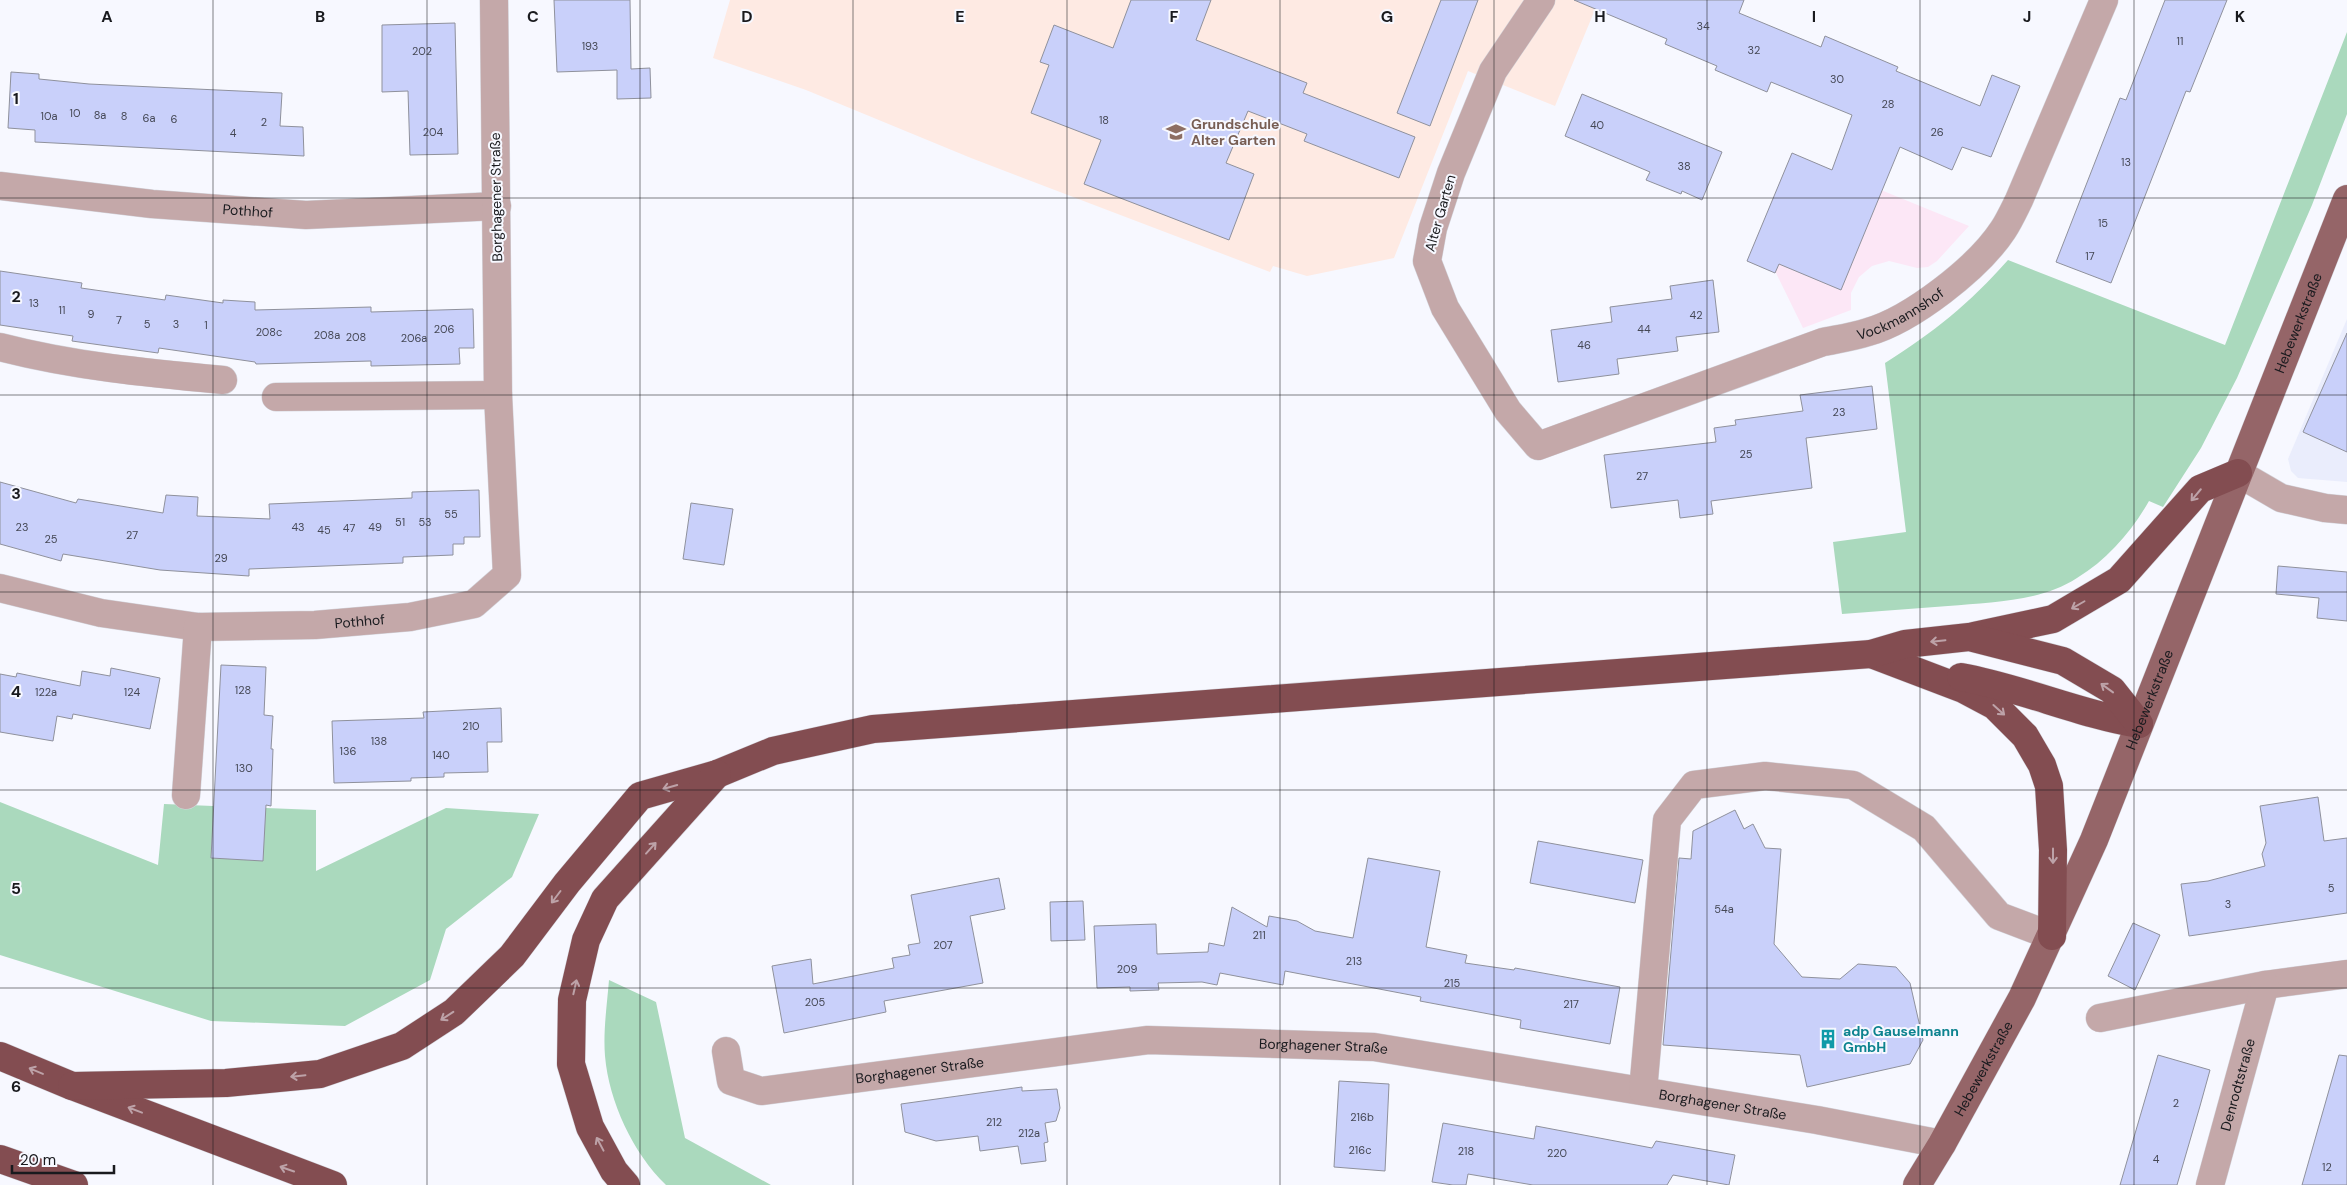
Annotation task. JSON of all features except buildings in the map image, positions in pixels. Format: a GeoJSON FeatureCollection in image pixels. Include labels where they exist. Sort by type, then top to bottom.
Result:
{"type":"FeatureCollection","features":[{"type":"Feature","properties":{"kind":"highway"},"geometry":{"type":"LineString","coordinates":[[72,1086],[226,1083],[320,1074],[402,1046],[454,1012],[512,956],[566,883],[640,796],[717,774],[774,751],[873,729],[1871,654],[1905,644],[1969,638],[2054,619],[2119,580],[2200,489],[2238,473]]}},
{"type":"Feature","properties":{"kind":"highway"},"geometry":{"type":"LineString","coordinates":[[1969,638],[2063,661],[2112,690],[2139,724]]}},
{"type":"Feature","properties":{"kind":"highway"},"geometry":{"type":"LineString","coordinates":[[1871,654],[1963,689],[1995,706],[2025,736],[2042,765],[2049,786],[2053,850],[2052,936]]}},
{"type":"Feature","properties":{"kind":"highway"},"geometry":{"type":"LineString","coordinates":[[1908,667],[1982,681],[2103,718],[2139,724]]}},
{"type":"Feature","properties":{"kind":"highway"},"geometry":{"type":"LineString","coordinates":[[626,1185],[614,1172],[590,1127],[571,1064],[572,1000],[586,940],[605,899],[717,774]]}},
{"type":"Feature","properties":{"kind":"highway"},"geometry":{"type":"LineString","coordinates":[[0,1056],[72,1086],[333,1185]]}},
{"type":"Feature","properties":{"kind":"highway"},"geometry":{"type":"LineString","coordinates":[[0,1160],[74,1185]]}},
{"type":"Feature","properties":{"kind":"main road","name":"Hebewerkstraße"},"geometry":{"type":"LineString","coordinates":[[1917,1185],[1942,1144],[2022,998],[2052,936],[2094,840],[2347,199]]}},
{"type":"Feature","properties":{"kind":"street","name":"Borghagener Straße"},"geometry":{"type":"LineString","coordinates":[[494,0],[498,394],[507,574]]}},
{"type":"Feature","properties":{"kind":"street","name":"Alter Garten"},"geometry":{"type":"LineString","coordinates":[[1538,446],[1508,411],[1450,316],[1427,261],[1433,228],[1451,173],[1493,71],[1541,0]]}},
{"type":"Feature","properties":{"kind":"street","name":"Vockmannshof"},"geometry":{"type":"LineString","coordinates":[[1538,446],[1823,342],[1869,332],[1903,317],[1940,294],[1972,264],[2002,231],[2019,200],[2104,0]]}},
{"type":"Feature","properties":{"kind":"street","name":"Pothhof"},"geometry":{"type":"LineString","coordinates":[[0,186],[152,204],[306,215],[497,206]]}},
{"type":"Feature","properties":{"kind":"street"},"geometry":{"type":"LineString","coordinates":[[0,347],[51,360],[148,374],[223,380]]}},
{"type":"Feature","properties":{"kind":"street"},"geometry":{"type":"LineString","coordinates":[[276,397],[498,394]]}},
{"type":"Feature","properties":{"kind":"street"},"geometry":{"type":"LineString","coordinates":[[2238,473],[2281,498],[2325,508],[2347,510]]}},
{"type":"Feature","properties":{"kind":"street","name":"Pothhof"},"geometry":{"type":"LineString","coordinates":[[0,588],[101,613],[198,627],[316,625],[410,617],[474,604],[507,574]]}},
{"type":"Feature","properties":{"kind":"street"},"geometry":{"type":"LineString","coordinates":[[186,795],[198,627]]}},
{"type":"Feature","properties":{"kind":"street"},"geometry":{"type":"LineString","coordinates":[[1643,1091],[1667,820],[1694,786],[1765,776],[1853,785],[1924,828],[1999,916],[2052,936]]}},
{"type":"Feature","properties":{"kind":"street"},"geometry":{"type":"LineString","coordinates":[[2100,1018],[2265,985],[2347,974]]}},
{"type":"Feature","properties":{"kind":"street","name":"Denrodtstraße"},"geometry":{"type":"LineString","coordinates":[[2210,1185],[2265,985]]}},
{"type":"Feature","properties":{"kind":"street","name":"Borghagener Straße"},"geometry":{"type":"LineString","coordinates":[[726,1051],[731,1081],[761,1091],[1148,1040],[1374,1047],[1817,1120],[1942,1144]]}},
{"type":"Feature","properties":{"kind":"shaded area","name":"Grundschule Alter Garten"},"geometry":{"type":"Polygon","coordinates":[[[730,0],[1599,0],[1555,106],[1468,71],[1394,258],[1307,276],[1273,266],[1270,272],[971,158],[806,90],[713,58],[730,0]]]}},
{"type":"Feature","properties":{"kind":"shaded area"},"geometry":{"type":"Polygon","coordinates":[[[1792,153],[1969,226],[1937,261],[1928,267],[1917,268],[1889,261],[1872,266],[1859,277],[1851,293],[1851,310],[1803,328],[1776,273],[1747,261],[1792,153]]]}},
{"type":"Feature","properties":{"kind":"shaded area"},"geometry":{"type":"Polygon","coordinates":[[[2347,319],[2347,482],[2298,478],[2291,471],[2288,459],[2347,319]]]}},
{"type":"Feature","properties":{"kind":"green space"},"geometry":{"type":"Polygon","coordinates":[[[2347,32],[2347,114],[2312,205],[2237,378],[2201,448],[2163,507],[2149,501],[2127,534],[2099,563],[2063,586],[2047,592],[1998,602],[1842,614],[1833,542],[1906,532],[1885,363],[1919,340],[1965,304],[2008,260],[2225,345],[2347,32]]]}},
{"type":"Feature","properties":{"kind":"green space"},"geometry":{"type":"Polygon","coordinates":[[[0,802],[158,865],[164,804],[316,810],[316,871],[446,808],[539,814],[512,877],[446,929],[430,980],[345,1026],[211,1021],[0,955],[0,802]]]}},
{"type":"Feature","properties":{"kind":"green space"},"geometry":{"type":"Polygon","coordinates":[[[609,980],[656,1002],[685,1138],[771,1185],[666,1185],[654,1172],[643,1158],[625,1126],[617,1109],[607,1073],[604,1037],[609,980]]]}},
{"type":"Feature","properties":{"kind":"place","name":"Grundschule Alter Garten"},"geometry":{"type":"Point","coordinates":[1176,132]}},
{"type":"Feature","properties":{"kind":"place","name":"adp Gauselmann GmbH"},"geometry":{"type":"Point","coordinates":[1828,1039]}}]}
